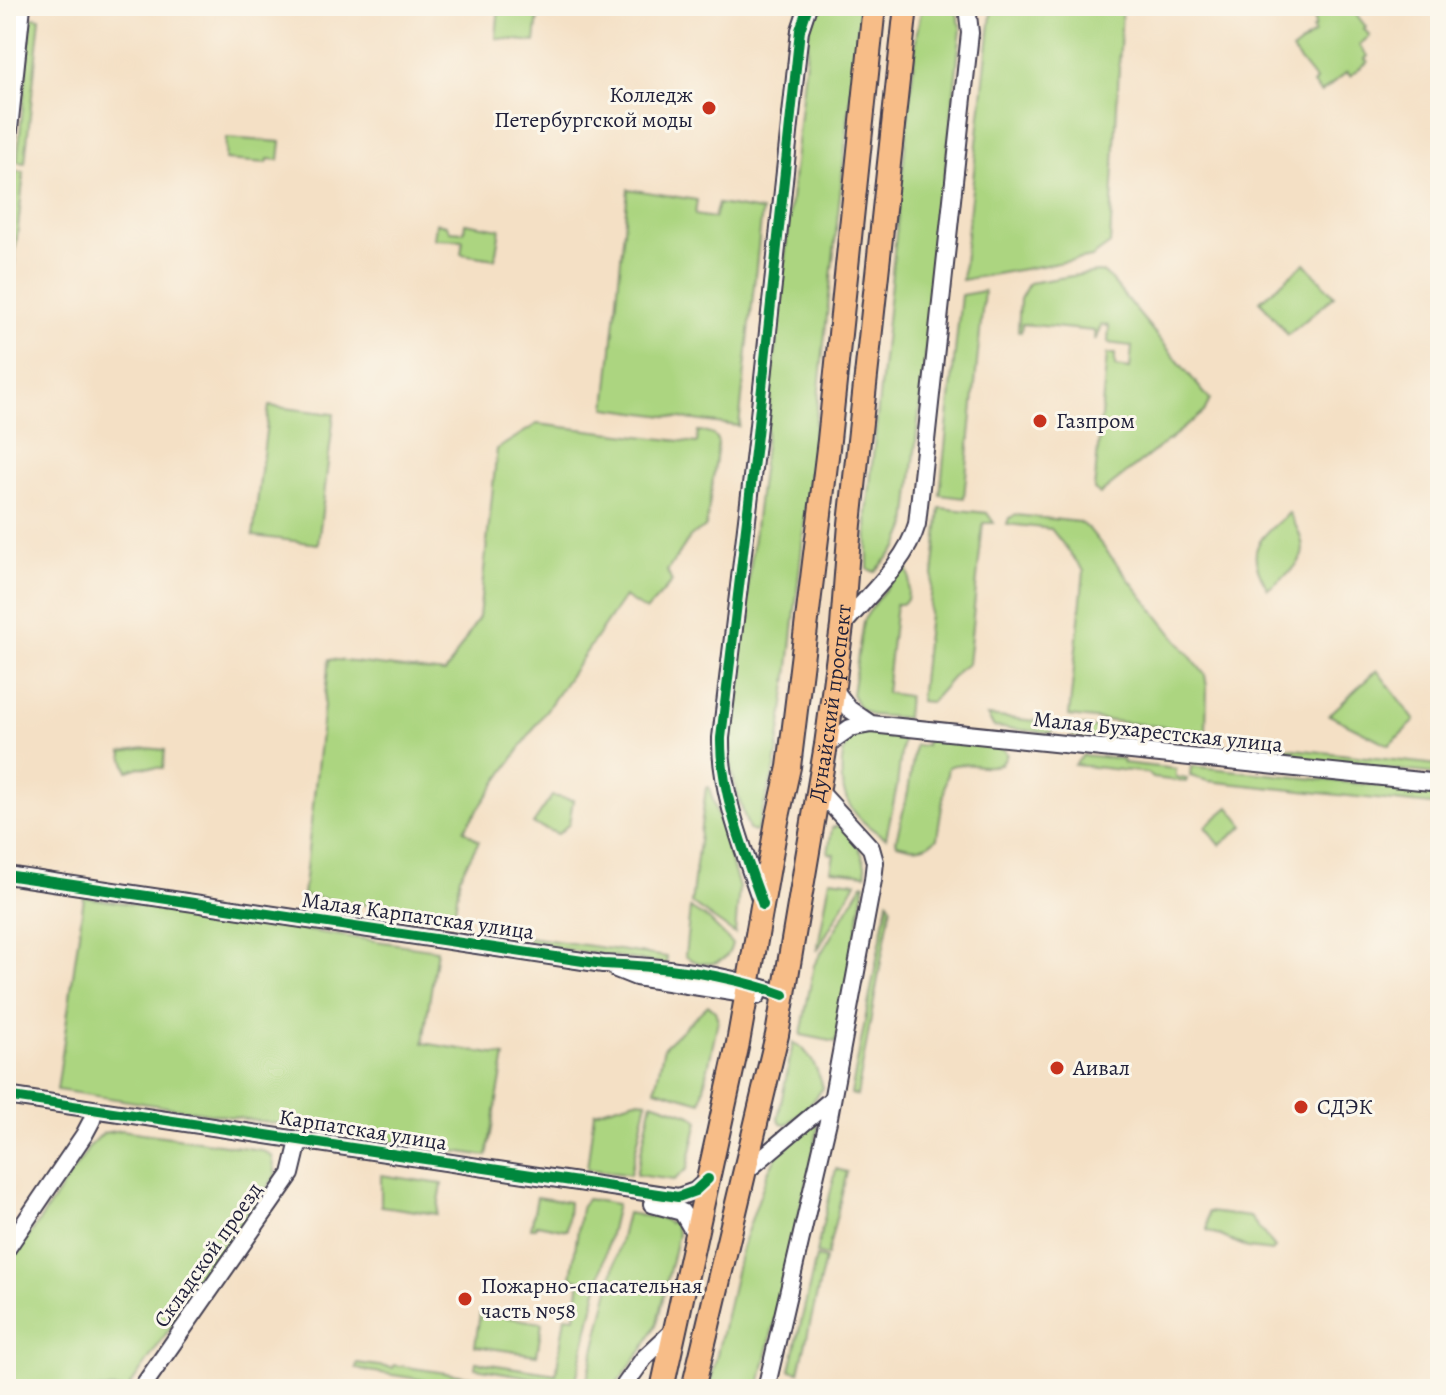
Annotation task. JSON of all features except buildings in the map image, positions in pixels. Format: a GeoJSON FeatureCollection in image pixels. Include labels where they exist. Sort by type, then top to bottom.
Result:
{"type":"FeatureCollection","features":[{"type":"Feature","properties":{"kind":"main road","name":"Дунайский проспект"},"geometry":{"type":"LineString","coordinates":[[662,1389],[748,989],[789,767],[802,675],[874,6]]}},
{"type":"Feature","properties":{"kind":"main road","name":"Дунайский проспект"},"geometry":{"type":"LineString","coordinates":[[693,1389],[784,995],[819,791],[842,626],[850,524],[906,6]]}},
{"type":"Feature","properties":{"kind":"street"},"geometry":{"type":"LineString","coordinates":[[6,158],[22,6]]}},
{"type":"Feature","properties":{"kind":"street"},"geometry":{"type":"LineString","coordinates":[[763,905],[726,786],[720,760],[721,738],[800,30],[808,6]]}},
{"type":"Feature","properties":{"kind":"street"},"geometry":{"type":"LineString","coordinates":[[842,626],[904,552],[917,524],[970,33],[967,6]]}},
{"type":"Feature","properties":{"kind":"street"},"geometry":{"type":"LineString","coordinates":[[834,689],[849,709],[871,724]]}},
{"type":"Feature","properties":{"kind":"street","name":"Малая Бухарестская улица"},"geometry":{"type":"LineString","coordinates":[[826,745],[850,728],[871,724],[1440,783]]}},
{"type":"Feature","properties":{"kind":"street"},"geometry":{"type":"LineString","coordinates":[[744,1173],[821,1116],[832,1099],[872,892],[875,862],[871,848],[819,791]]}},
{"type":"Feature","properties":{"kind":"street","name":"Малая Карпатская улица"},"geometry":{"type":"LineString","coordinates":[[6,875],[603,964],[636,977],[784,995]]}},
{"type":"Feature","properties":{"kind":"street","name":"Карпатская улица"},"geometry":{"type":"LineString","coordinates":[[6,1096],[93,1114],[298,1145],[678,1197],[695,1191],[708,1179]]}},
{"type":"Feature","properties":{"kind":"street","name":"Карпатская улица"},"geometry":{"type":"LineString","coordinates":[[6,1107],[93,1114]]}},
{"type":"Feature","properties":{"kind":"street"},"geometry":{"type":"LineString","coordinates":[[6,1250],[93,1114]]}},
{"type":"Feature","properties":{"kind":"street"},"geometry":{"type":"LineString","coordinates":[[766,1389],[821,1116]]}},
{"type":"Feature","properties":{"kind":"street","name":"Карпатская улица"},"geometry":{"type":"LineString","coordinates":[[298,1145],[675,1208],[687,1217],[696,1236]]}},
{"type":"Feature","properties":{"kind":"street","name":"Складской проезд"},"geometry":{"type":"LineString","coordinates":[[141,1389],[291,1174],[298,1145]]}},
{"type":"Feature","properties":{"kind":"street"},"geometry":{"type":"LineString","coordinates":[[622,1389],[644,1358],[675,1329]]}},
{"type":"Feature","properties":{"kind":"green space"},"geometry":{"type":"Polygon","coordinates":[[[499,6],[539,6],[535,42],[496,38],[499,6]]]}},
{"type":"Feature","properties":{"kind":"green space"},"geometry":{"type":"Polygon","coordinates":[[[816,6],[858,6],[859,20],[788,676],[775,768],[754,832],[749,830],[735,785],[730,737],[766,436],[810,20],[816,6]]]}},
{"type":"Feature","properties":{"kind":"green space"},"geometry":{"type":"Polygon","coordinates":[[[922,6],[955,6],[961,29],[907,525],[898,547],[875,572],[868,569],[867,514],[922,6]]]}},
{"type":"Feature","properties":{"kind":"green space"},"geometry":{"type":"Polygon","coordinates":[[[992,6],[1122,8],[1110,244],[1092,257],[962,280],[992,6]]]}},
{"type":"Feature","properties":{"kind":"green space"},"geometry":{"type":"Polygon","coordinates":[[[1309,6],[1350,6],[1370,36],[1359,45],[1368,56],[1365,59],[1368,62],[1350,76],[1347,72],[1321,93],[1313,84],[1316,81],[1292,51],[1315,33],[1312,29],[1316,15],[1309,6]]]}},
{"type":"Feature","properties":{"kind":"green space"},"geometry":{"type":"Polygon","coordinates":[[[32,17],[40,18],[25,163],[17,162],[32,17]]]}},
{"type":"Feature","properties":{"kind":"green space"},"geometry":{"type":"Polygon","coordinates":[[[226,138],[281,142],[279,160],[268,159],[267,163],[225,160],[226,138]]]}},
{"type":"Feature","properties":{"kind":"green space"},"geometry":{"type":"Polygon","coordinates":[[[16,171],[24,172],[7,329],[6,268],[16,171]]]}},
{"type":"Feature","properties":{"kind":"green space"},"geometry":{"type":"Polygon","coordinates":[[[628,189],[697,200],[695,215],[714,218],[718,204],[762,211],[739,426],[606,408],[628,189]]]}},
{"type":"Feature","properties":{"kind":"green space"},"geometry":{"type":"Polygon","coordinates":[[[436,223],[446,225],[450,231],[464,232],[465,223],[500,229],[495,259],[461,254],[463,240],[434,239],[436,223]]]}},
{"type":"Feature","properties":{"kind":"green space"},"geometry":{"type":"Polygon","coordinates":[[[1305,263],[1334,296],[1288,335],[1260,301],[1305,263]]]}},
{"type":"Feature","properties":{"kind":"green space"},"geometry":{"type":"Polygon","coordinates":[[[1104,273],[1111,280],[1210,400],[1204,412],[1100,494],[1094,490],[1107,354],[1115,354],[1115,367],[1130,369],[1132,346],[1108,343],[1109,326],[1101,325],[1095,341],[1094,331],[1022,324],[1021,332],[1018,331],[1020,299],[1029,283],[1104,273]]]}},
{"type":"Feature","properties":{"kind":"green space"},"geometry":{"type":"Polygon","coordinates":[[[984,291],[964,498],[940,495],[961,295],[984,291]]]}},
{"type":"Feature","properties":{"kind":"green space"},"geometry":{"type":"Polygon","coordinates":[[[269,406],[334,414],[318,544],[253,536],[269,406]]]}},
{"type":"Feature","properties":{"kind":"green space"},"geometry":{"type":"Polygon","coordinates":[[[537,424],[697,443],[698,431],[714,435],[718,444],[706,527],[691,536],[667,571],[672,582],[646,611],[624,597],[464,830],[479,841],[460,876],[454,917],[303,896],[329,659],[445,673],[479,617],[497,449],[537,424]]]}},
{"type":"Feature","properties":{"kind":"green space"},"geometry":{"type":"Polygon","coordinates":[[[940,508],[987,513],[994,523],[983,523],[968,664],[931,702],[920,701],[940,508]]]}},
{"type":"Feature","properties":{"kind":"green space"},"geometry":{"type":"Polygon","coordinates":[[[1289,513],[1301,540],[1301,557],[1290,572],[1268,589],[1257,564],[1258,546],[1262,538],[1289,513]]]}},
{"type":"Feature","properties":{"kind":"green space"},"geometry":{"type":"Polygon","coordinates":[[[1016,515],[1079,522],[1089,529],[1205,675],[1206,732],[1069,716],[1084,571],[1051,529],[1007,524],[1009,518],[1016,515]]]}},
{"type":"Feature","properties":{"kind":"green space"},"geometry":{"type":"Polygon","coordinates":[[[907,568],[910,577],[907,600],[896,604],[886,693],[908,696],[906,718],[871,715],[859,707],[852,694],[863,621],[902,569],[907,568]]]}},
{"type":"Feature","properties":{"kind":"green space"},"geometry":{"type":"Polygon","coordinates":[[[1377,670],[1415,721],[1389,745],[1329,715],[1377,670]]]}},
{"type":"Feature","properties":{"kind":"green space"},"geometry":{"type":"Polygon","coordinates":[[[987,716],[1057,723],[1051,733],[994,727],[987,716]]]}},
{"type":"Feature","properties":{"kind":"green space"},"geometry":{"type":"Polygon","coordinates":[[[1069,725],[1137,732],[1136,743],[1072,736],[1069,725]]]}},
{"type":"Feature","properties":{"kind":"green space"},"geometry":{"type":"Polygon","coordinates":[[[862,732],[903,736],[886,838],[856,814],[842,783],[845,746],[862,732]]]}},
{"type":"Feature","properties":{"kind":"green space"},"geometry":{"type":"Polygon","coordinates":[[[927,739],[1000,746],[1007,754],[1002,763],[996,765],[962,764],[948,767],[937,838],[923,847],[908,847],[897,844],[896,840],[915,745],[926,746],[927,739]]]}},
{"type":"Feature","properties":{"kind":"green space"},"geometry":{"type":"Polygon","coordinates":[[[1268,746],[1439,765],[1436,774],[1267,756],[1268,746]]]}},
{"type":"Feature","properties":{"kind":"green space"},"geometry":{"type":"Polygon","coordinates":[[[145,748],[165,750],[163,768],[140,767],[128,771],[122,752],[145,748]]]}},
{"type":"Feature","properties":{"kind":"green space"},"geometry":{"type":"Polygon","coordinates":[[[1083,755],[1176,769],[1176,777],[1187,779],[1186,782],[1153,778],[1148,773],[1075,765],[1083,755]]]}},
{"type":"Feature","properties":{"kind":"green space"},"geometry":{"type":"Polygon","coordinates":[[[1191,766],[1440,792],[1440,806],[1208,781],[1190,776],[1191,766]]]}},
{"type":"Feature","properties":{"kind":"green space"},"geometry":{"type":"Polygon","coordinates":[[[709,787],[739,888],[735,934],[691,903],[706,788],[709,787]]]}},
{"type":"Feature","properties":{"kind":"green space"},"geometry":{"type":"Polygon","coordinates":[[[552,796],[573,800],[569,824],[558,834],[533,824],[552,796]]]}},
{"type":"Feature","properties":{"kind":"green space"},"geometry":{"type":"Polygon","coordinates":[[[1229,807],[1244,826],[1220,845],[1205,827],[1229,807]]]}},
{"type":"Feature","properties":{"kind":"green space"},"geometry":{"type":"Polygon","coordinates":[[[839,825],[858,846],[866,874],[831,870],[834,854],[828,853],[832,828],[839,825]]]}},
{"type":"Feature","properties":{"kind":"green space"},"geometry":{"type":"Polygon","coordinates":[[[830,879],[856,882],[817,951],[830,879]]]}},
{"type":"Feature","properties":{"kind":"green space"},"geometry":{"type":"Polygon","coordinates":[[[863,883],[836,1042],[801,1035],[814,965],[863,883]]]}},
{"type":"Feature","properties":{"kind":"green space"},"geometry":{"type":"Polygon","coordinates":[[[84,897],[437,950],[423,1043],[505,1056],[487,1156],[57,1090],[84,897]]]}},
{"type":"Feature","properties":{"kind":"green space"},"geometry":{"type":"Polygon","coordinates":[[[888,901],[891,906],[857,1096],[851,1094],[888,901]]]}},
{"type":"Feature","properties":{"kind":"green space"},"geometry":{"type":"Polygon","coordinates":[[[690,908],[709,920],[732,943],[730,951],[720,961],[699,962],[685,956],[690,908]]]}},
{"type":"Feature","properties":{"kind":"green space"},"geometry":{"type":"Polygon","coordinates":[[[529,937],[667,957],[666,964],[528,944],[529,937]]]}},
{"type":"Feature","properties":{"kind":"green space"},"geometry":{"type":"Polygon","coordinates":[[[708,1005],[715,1011],[718,1020],[701,1102],[655,1089],[664,1047],[708,1005]]]}},
{"type":"Feature","properties":{"kind":"green space"},"geometry":{"type":"Polygon","coordinates":[[[793,1043],[808,1055],[823,1088],[809,1106],[786,1125],[781,1124],[778,1118],[793,1043]]]}},
{"type":"Feature","properties":{"kind":"green space"},"geometry":{"type":"Polygon","coordinates":[[[636,1100],[647,1101],[630,1175],[587,1169],[594,1112],[636,1100]]]}},
{"type":"Feature","properties":{"kind":"green space"},"geometry":{"type":"Polygon","coordinates":[[[652,1102],[691,1115],[698,1121],[687,1169],[674,1180],[636,1175],[652,1102]]]}},
{"type":"Feature","properties":{"kind":"green space"},"geometry":{"type":"Polygon","coordinates":[[[815,1123],[818,1128],[811,1163],[759,1389],[709,1389],[742,1246],[768,1172],[777,1155],[815,1123]]]}},
{"type":"Feature","properties":{"kind":"green space"},"geometry":{"type":"Polygon","coordinates":[[[121,1130],[261,1150],[272,1156],[276,1175],[128,1389],[6,1389],[6,1270],[90,1146],[103,1133],[121,1130]]]}},
{"type":"Feature","properties":{"kind":"green space"},"geometry":{"type":"Polygon","coordinates":[[[836,1169],[847,1172],[827,1256],[816,1253],[836,1169]]]}},
{"type":"Feature","properties":{"kind":"green space"},"geometry":{"type":"Polygon","coordinates":[[[381,1175],[442,1184],[437,1214],[381,1206],[381,1175]]]}},
{"type":"Feature","properties":{"kind":"green space"},"geometry":{"type":"Polygon","coordinates":[[[537,1197],[569,1202],[567,1230],[537,1224],[536,1228],[531,1228],[537,1197]]]}},
{"type":"Feature","properties":{"kind":"green space"},"geometry":{"type":"Polygon","coordinates":[[[587,1199],[617,1204],[574,1389],[553,1389],[554,1381],[475,1368],[476,1362],[556,1374],[565,1316],[575,1317],[580,1280],[571,1278],[581,1208],[587,1199]]]}},
{"type":"Feature","properties":{"kind":"green space"},"geometry":{"type":"Polygon","coordinates":[[[1208,1212],[1250,1217],[1275,1248],[1272,1251],[1248,1248],[1207,1230],[1208,1212]]]}},
{"type":"Feature","properties":{"kind":"green space"},"geometry":{"type":"Polygon","coordinates":[[[627,1213],[663,1219],[669,1223],[673,1221],[678,1234],[657,1323],[643,1349],[613,1389],[585,1389],[627,1213]]]}},
{"type":"Feature","properties":{"kind":"green space"},"geometry":{"type":"Polygon","coordinates":[[[816,1257],[825,1259],[799,1372],[790,1370],[816,1257]]]}},
{"type":"Feature","properties":{"kind":"green space"},"geometry":{"type":"Polygon","coordinates":[[[480,1313],[542,1323],[537,1355],[475,1346],[480,1313]]]}},
{"type":"Feature","properties":{"kind":"green space"},"geometry":{"type":"Polygon","coordinates":[[[357,1363],[393,1368],[394,1365],[551,1389],[479,1389],[356,1369],[357,1363]]]}},
{"type":"Feature","properties":{"kind":"cycle path"},"geometry":{"type":"LineString","coordinates":[[763,905],[729,801],[721,738],[800,30],[808,6]]}},
{"type":"Feature","properties":{"kind":"cycle path"},"geometry":{"type":"LineString","coordinates":[[6,875],[603,964],[695,972],[784,995]]}},
{"type":"Feature","properties":{"kind":"cycle path"},"geometry":{"type":"LineString","coordinates":[[6,1096],[678,1197],[695,1191],[708,1179]]}},
{"type":"Feature","properties":{"kind":"place","name":"Колледж Петербургской моды"},"geometry":{"type":"Point","coordinates":[709,108]}},
{"type":"Feature","properties":{"kind":"place","name":"Газпром"},"geometry":{"type":"Point","coordinates":[1040,421]}},
{"type":"Feature","properties":{"kind":"place","name":"Аивал"},"geometry":{"type":"Point","coordinates":[1057,1068]}},
{"type":"Feature","properties":{"kind":"place","name":"СДЭК"},"geometry":{"type":"Point","coordinates":[1301,1107]}},
{"type":"Feature","properties":{"kind":"place","name":"Пожарно-спасательная часть №58"},"geometry":{"type":"Point","coordinates":[465,1299]}}]}
